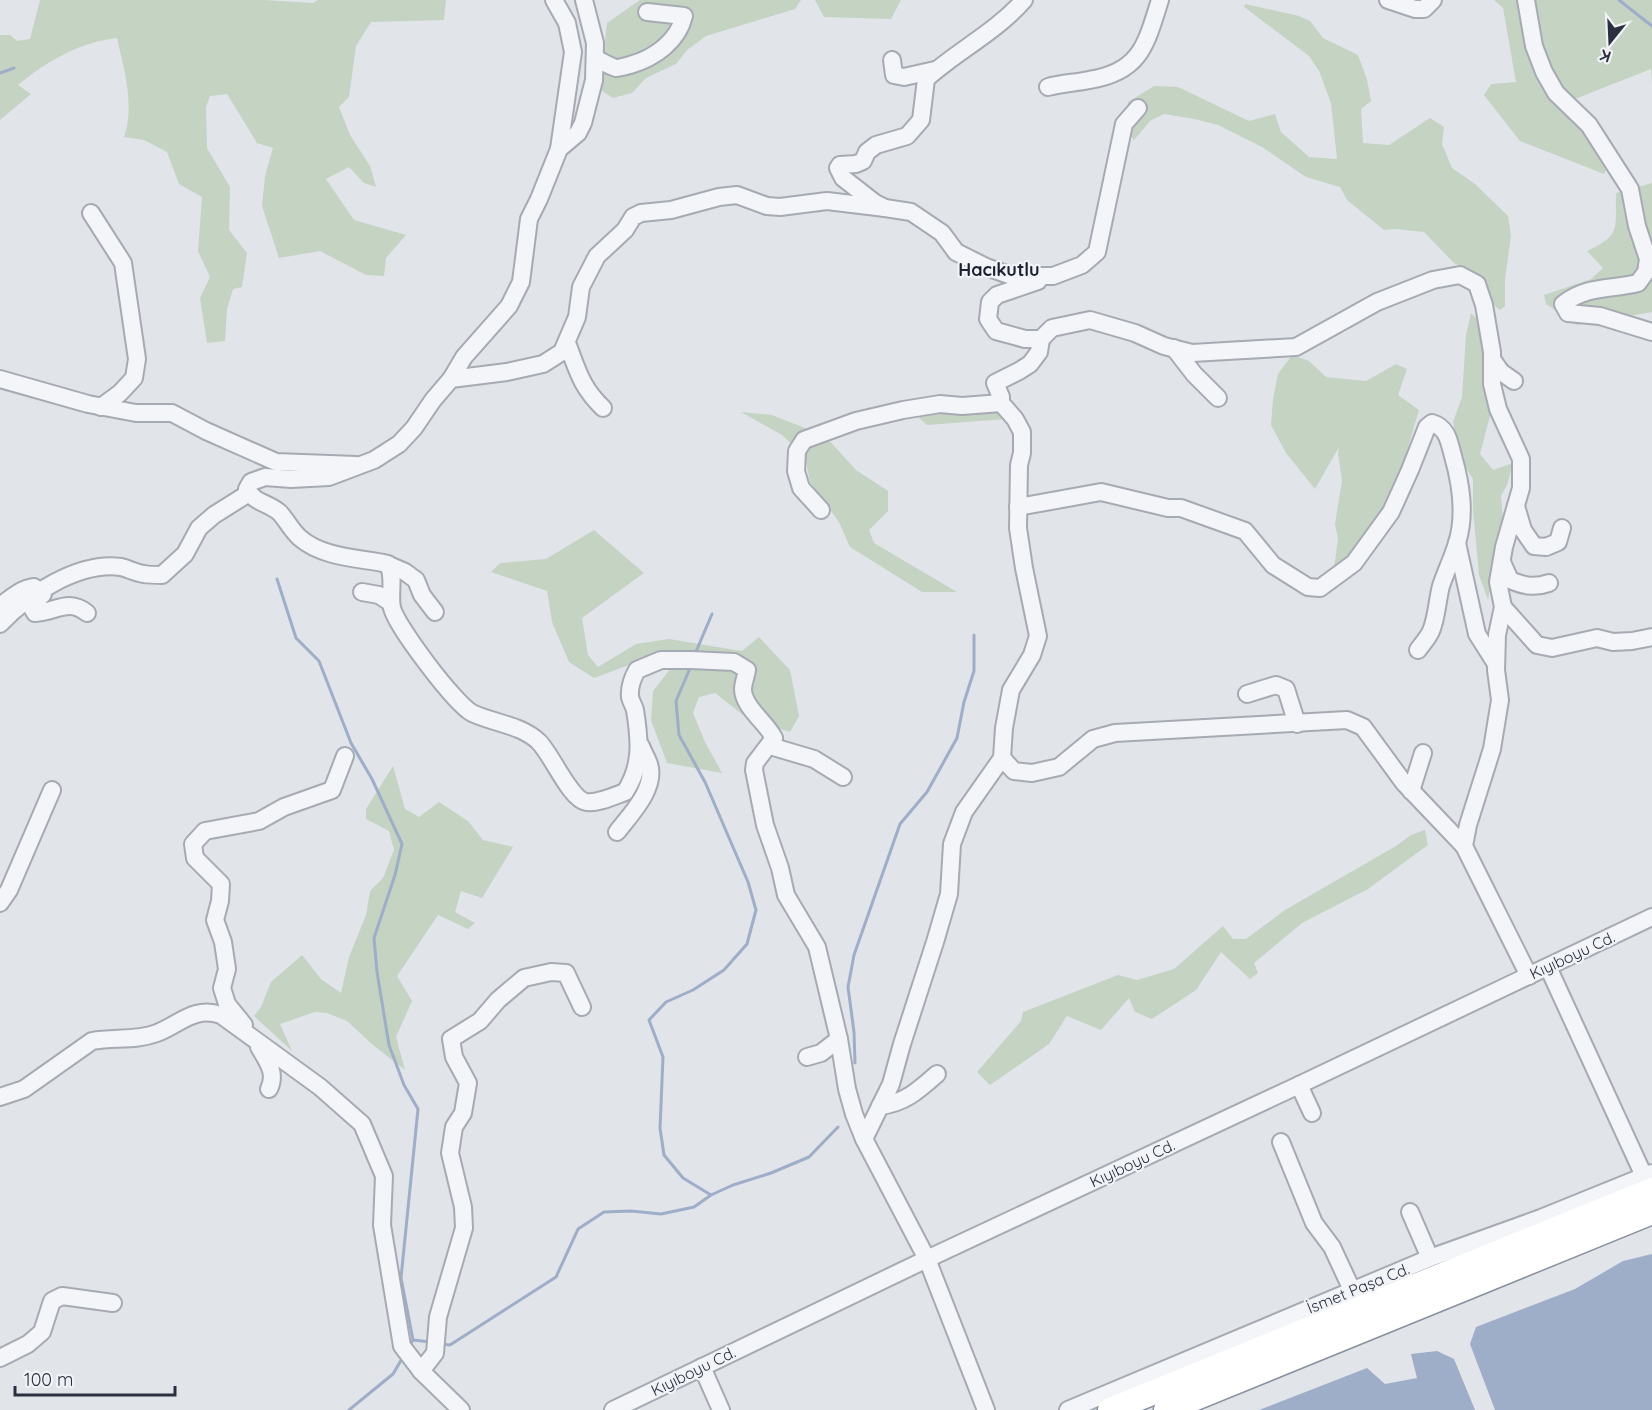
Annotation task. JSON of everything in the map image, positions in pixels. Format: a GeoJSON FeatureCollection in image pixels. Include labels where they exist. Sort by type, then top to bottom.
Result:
{"type":"FeatureCollection","features":[{"type":"Feature","properties":{"kind":"highway"},"geometry":{"type":"LineString","coordinates":[[1110,1410],[1649,1179]]}},
{"type":"Feature","properties":{"kind":"highway"},"geometry":{"type":"LineString","coordinates":[[1166,1410],[1652,1212]]}},
{"type":"Feature","properties":{"kind":"street"},"geometry":{"type":"LineString","coordinates":[[435,612],[422,595],[416,580],[405,572],[389,565],[312,548],[298,537],[279,512],[252,498],[247,489],[251,482],[265,477],[291,479],[329,477],[374,460],[399,444],[451,379],[464,357],[509,306],[521,282],[529,219],[559,149],[573,52],[567,23],[554,0]]}},
{"type":"Feature","properties":{"kind":"street"},"geometry":{"type":"LineString","coordinates":[[559,149],[578,133],[584,123],[594,80],[595,44],[584,0]]}},
{"type":"Feature","properties":{"kind":"street"},"geometry":{"type":"LineString","coordinates":[[885,208],[863,195],[843,178],[837,168],[840,165],[856,164],[863,160],[867,152],[876,145],[907,136],[921,120],[926,79],[1013,13],[1024,0]]}},
{"type":"Feature","properties":{"kind":"street"},"geometry":{"type":"LineString","coordinates":[[1048,87],[1105,77],[1131,65],[1145,45],[1161,0]]}},
{"type":"Feature","properties":{"kind":"street"},"geometry":{"type":"LineString","coordinates":[[1388,0],[1414,9],[1424,9],[1432,0]]}},
{"type":"Feature","properties":{"kind":"street"},"geometry":{"type":"LineString","coordinates":[[1526,0],[1533,46],[1544,72],[1556,93],[1589,125],[1630,189],[1637,226],[1648,259],[1646,272],[1638,283],[1575,294],[1563,304],[1568,313],[1600,316],[1652,332]]}},
{"type":"Feature","properties":{"kind":"street"},"geometry":{"type":"LineString","coordinates":[[595,58],[618,68],[638,63],[660,51],[674,38],[682,25],[684,16],[646,12]]}},
{"type":"Feature","properties":{"kind":"street"},"geometry":{"type":"LineString","coordinates":[[892,60],[894,75],[904,77],[936,70]]}},
{"type":"Feature","properties":{"kind":"street"},"geometry":{"type":"LineString","coordinates":[[1041,339],[1025,339],[996,331],[988,319],[990,302],[997,295],[1082,265],[1097,252],[1124,124],[1138,108]]}},
{"type":"Feature","properties":{"kind":"street"},"geometry":{"type":"LineString","coordinates":[[451,379],[507,372],[543,364],[562,352],[577,317],[581,287],[597,256],[626,230],[633,218],[641,213],[670,210],[719,197],[737,195],[767,206],[780,207],[827,201],[911,212],[942,233],[956,252],[986,267],[1012,276],[1053,276]]}},
{"type":"Feature","properties":{"kind":"street"},"geometry":{"type":"LineString","coordinates":[[91,213],[123,263],[137,359],[134,378],[120,393],[101,407]]}},
{"type":"Feature","properties":{"kind":"street"},"geometry":{"type":"LineString","coordinates":[[864,1138],[891,1084],[949,894],[952,844],[964,812],[1002,758],[1004,728],[1011,690],[1032,655],[1038,636],[1018,528],[1022,432],[1015,419],[1001,403],[995,383],[1030,363],[1039,352],[1041,339],[1052,328],[1090,320],[1136,333],[1164,346],[1192,353],[1296,347],[1377,302],[1433,280],[1460,275],[1478,284],[1484,305],[1492,359],[1492,384],[1498,409],[1521,459],[1521,488],[1498,582],[1503,607],[1497,635],[1496,664],[1500,700],[1492,749],[1468,825],[1464,846]]}},
{"type":"Feature","properties":{"kind":"street"},"geometry":{"type":"LineString","coordinates":[[567,344],[581,382],[590,396],[603,408]]}},
{"type":"Feature","properties":{"kind":"street"},"geometry":{"type":"LineString","coordinates":[[1174,348],[1194,374],[1218,398]]}},
{"type":"Feature","properties":{"kind":"street"},"geometry":{"type":"LineString","coordinates":[[1492,359],[1501,372],[1514,381]]}},
{"type":"Feature","properties":{"kind":"street"},"geometry":{"type":"LineString","coordinates":[[0,379],[101,407],[136,413],[172,413],[276,462],[357,465]]}},
{"type":"Feature","properties":{"kind":"street"},"geometry":{"type":"LineString","coordinates":[[821,510],[801,488],[796,471],[796,451],[804,440],[856,421],[940,404],[962,406],[1001,403]]}},
{"type":"Feature","properties":{"kind":"street"},"geometry":{"type":"LineString","coordinates":[[1018,507],[1101,492],[1168,508],[1181,508],[1245,531],[1273,565],[1308,587],[1320,588],[1354,563],[1391,512],[1427,427],[1432,423],[1439,425],[1446,433],[1459,478],[1462,515],[1457,543],[1446,570],[1430,633],[1418,650]]}},
{"type":"Feature","properties":{"kind":"street"},"geometry":{"type":"LineString","coordinates":[[0,624],[15,607],[51,585],[96,568],[121,567],[143,574],[162,575],[185,554],[199,528],[214,514],[249,493]]}},
{"type":"Feature","properties":{"kind":"street"},"geometry":{"type":"LineString","coordinates":[[1516,506],[1523,531],[1534,546],[1546,548],[1558,542],[1563,528]]}},
{"type":"Feature","properties":{"kind":"street"},"geometry":{"type":"LineString","coordinates":[[1457,543],[1477,634],[1496,664]]}},
{"type":"Feature","properties":{"kind":"street"},"geometry":{"type":"LineString","coordinates":[[1502,561],[1510,580],[1530,586],[1549,583]]}},
{"type":"Feature","properties":{"kind":"street"},"geometry":{"type":"LineString","coordinates":[[389,565],[393,611],[405,632],[450,695],[471,712],[517,729],[538,740],[577,798],[587,802],[625,792],[634,778],[639,760],[635,708],[630,697],[631,682],[637,670],[661,660],[734,662],[747,670],[743,690],[751,709],[769,728],[774,738],[755,763],[754,770],[765,825],[780,868],[786,895],[817,947],[854,1114],[864,1138],[927,1259],[987,1410]]}},
{"type":"Feature","properties":{"kind":"street"},"geometry":{"type":"LineString","coordinates":[[0,606],[13,595],[30,587],[51,585]]}},
{"type":"Feature","properties":{"kind":"street"},"geometry":{"type":"LineString","coordinates":[[51,585],[31,606],[35,613],[44,613],[72,605],[87,613]]}},
{"type":"Feature","properties":{"kind":"street"},"geometry":{"type":"LineString","coordinates":[[362,592],[379,595],[391,603]]}},
{"type":"Feature","properties":{"kind":"street"},"geometry":{"type":"LineString","coordinates":[[1503,607],[1537,645],[1552,648],[1597,638],[1612,642],[1652,637]]}},
{"type":"Feature","properties":{"kind":"street"},"geometry":{"type":"LineString","coordinates":[[1247,694],[1276,685],[1286,689],[1298,724]]}},
{"type":"Feature","properties":{"kind":"street"},"geometry":{"type":"LineString","coordinates":[[1002,758],[1014,771],[1032,773],[1059,767],[1093,739],[1115,733],[1347,720],[1363,727],[1411,791],[1464,846],[1529,976]]}},
{"type":"Feature","properties":{"kind":"street"},"geometry":{"type":"LineString","coordinates":[[617,832],[640,800],[648,784],[650,766],[638,740]]}},
{"type":"Feature","properties":{"kind":"street"},"geometry":{"type":"LineString","coordinates":[[770,746],[814,759],[843,777]]}},
{"type":"Feature","properties":{"kind":"street"},"geometry":{"type":"LineString","coordinates":[[1411,791],[1423,753]]}},
{"type":"Feature","properties":{"kind":"street"},"geometry":{"type":"LineString","coordinates":[[269,1089],[273,1081],[272,1069],[256,1042],[227,1004],[222,988],[227,969],[223,942],[215,920],[220,901],[221,884],[195,858],[194,844],[205,831],[259,821],[285,807],[332,790],[345,756]]}},
{"type":"Feature","properties":{"kind":"street"},"geometry":{"type":"LineString","coordinates":[[0,903],[9,890],[52,790]]}},
{"type":"Feature","properties":{"kind":"street","name":"Kıyıboyu Cd."},"geometry":{"type":"LineString","coordinates":[[613,1410],[631,1406],[702,1367],[927,1259],[1652,917]]}},
{"type":"Feature","properties":{"kind":"street"},"geometry":{"type":"LineString","coordinates":[[1548,967],[1649,1179]]}},
{"type":"Feature","properties":{"kind":"street"},"geometry":{"type":"LineString","coordinates":[[421,1371],[435,1353],[438,1317],[464,1228],[463,1207],[450,1153],[454,1127],[464,1113],[468,1083],[454,1057],[451,1039],[480,1021],[498,1000],[524,978],[551,972],[566,973],[582,1007]]}},
{"type":"Feature","properties":{"kind":"street"},"geometry":{"type":"LineString","coordinates":[[0,1097],[24,1089],[92,1041],[132,1039],[156,1034],[196,1013],[210,1011],[221,1015],[320,1087],[362,1124],[384,1176],[382,1225],[402,1346],[421,1371],[461,1410]]}},
{"type":"Feature","properties":{"kind":"street"},"geometry":{"type":"LineString","coordinates":[[807,1057],[821,1053],[839,1039]]}},
{"type":"Feature","properties":{"kind":"street"},"geometry":{"type":"LineString","coordinates":[[880,1106],[894,1104],[908,1098],[937,1074]]}},
{"type":"Feature","properties":{"kind":"street"},"geometry":{"type":"LineString","coordinates":[[1299,1085],[1312,1113]]}},
{"type":"Feature","properties":{"kind":"street"},"geometry":{"type":"LineString","coordinates":[[1281,1142],[1314,1223],[1332,1247],[1352,1290]]}},
{"type":"Feature","properties":{"kind":"street","name":"İsmet Paşa Cd."},"geometry":{"type":"LineString","coordinates":[[1068,1410],[1430,1258],[1649,1179]]}},
{"type":"Feature","properties":{"kind":"street"},"geometry":{"type":"LineString","coordinates":[[1410,1212],[1430,1258]]}},
{"type":"Feature","properties":{"kind":"street"},"geometry":{"type":"LineString","coordinates":[[3,1352],[28,1344],[42,1332],[52,1301],[62,1296],[113,1303]]}},
{"type":"Feature","properties":{"kind":"street"},"geometry":{"type":"LineString","coordinates":[[702,1367],[721,1410]]}},
{"type":"Feature","properties":{"kind":"green space"},"geometry":{"type":"Polygon","coordinates":[[[40,0],[264,0],[313,3],[318,0],[446,0],[444,20],[371,22],[356,46],[349,97],[339,107],[350,135],[370,166],[376,187],[364,183],[349,167],[326,179],[354,220],[406,235],[386,258],[384,276],[366,275],[320,251],[279,258],[262,206],[265,176],[273,148],[257,143],[227,94],[210,96],[206,107],[207,148],[230,187],[229,230],[247,253],[242,287],[233,289],[227,309],[225,341],[207,343],[200,298],[210,277],[198,251],[202,197],[179,184],[167,152],[144,140],[124,137],[129,113],[125,75],[117,38],[77,48],[40,68],[18,85],[31,94],[0,120],[0,35],[10,35],[17,41],[30,39],[40,0]]]}},
{"type":"Feature","properties":{"kind":"green space"},"geometry":{"type":"Polygon","coordinates":[[[640,0],[801,0],[795,9],[706,36],[687,50],[676,64],[646,78],[632,93],[613,98],[599,89],[607,23],[640,0]]]}},
{"type":"Feature","properties":{"kind":"green space"},"geometry":{"type":"Polygon","coordinates":[[[815,0],[901,0],[891,19],[824,17],[815,0]]]}},
{"type":"Feature","properties":{"kind":"green space"},"geometry":{"type":"Polygon","coordinates":[[[1494,0],[1652,0],[1652,84],[1651,69],[1560,105],[1583,130],[1608,164],[1604,174],[1520,141],[1484,95],[1491,84],[1516,82],[1503,8],[1494,0]]]}},
{"type":"Feature","properties":{"kind":"green space"},"geometry":{"type":"Polygon","coordinates":[[[1245,4],[1299,16],[1310,21],[1323,38],[1358,55],[1367,80],[1371,101],[1361,109],[1363,143],[1389,145],[1430,118],[1444,127],[1442,144],[1452,168],[1475,184],[1508,216],[1511,236],[1505,279],[1505,306],[1500,310],[1491,303],[1477,274],[1454,263],[1424,232],[1384,230],[1347,200],[1340,187],[1306,177],[1262,147],[1218,125],[1164,114],[1150,121],[1134,140],[1129,134],[1128,102],[1154,86],[1178,87],[1249,121],[1275,114],[1281,132],[1309,157],[1337,159],[1331,103],[1319,71],[1309,56],[1244,7],[1245,4]]]}},
{"type":"Feature","properties":{"kind":"green space"},"geometry":{"type":"Polygon","coordinates":[[[1652,183],[1652,312],[1577,325],[1546,304],[1544,295],[1591,279],[1603,268],[1587,251],[1606,240],[1614,229],[1616,193],[1652,183]]]}},
{"type":"Feature","properties":{"kind":"green space"},"geometry":{"type":"Polygon","coordinates":[[[1471,313],[1479,321],[1486,363],[1487,404],[1491,412],[1480,454],[1493,470],[1513,463],[1507,485],[1501,496],[1503,520],[1488,600],[1479,575],[1473,510],[1473,479],[1461,460],[1453,422],[1462,397],[1466,335],[1471,313]]]}},
{"type":"Feature","properties":{"kind":"green space"},"geometry":{"type":"Polygon","coordinates":[[[1292,355],[1309,361],[1326,377],[1366,381],[1396,364],[1407,369],[1398,395],[1419,410],[1394,495],[1357,547],[1334,568],[1338,539],[1335,524],[1342,481],[1339,447],[1315,489],[1286,453],[1271,425],[1278,374],[1292,355]]]}},
{"type":"Feature","properties":{"kind":"green space"},"geometry":{"type":"Polygon","coordinates":[[[741,412],[772,415],[825,436],[856,470],[888,491],[888,511],[869,530],[874,543],[957,592],[922,592],[850,547],[839,522],[810,482],[805,457],[782,435],[741,412]]]}},
{"type":"Feature","properties":{"kind":"green space"},"geometry":{"type":"Polygon","coordinates":[[[1002,412],[1006,419],[927,425],[919,418],[924,414],[1002,412]]]}},
{"type":"Feature","properties":{"kind":"green space"},"geometry":{"type":"Polygon","coordinates":[[[594,530],[644,573],[582,618],[588,655],[598,667],[636,644],[669,639],[742,651],[759,637],[790,670],[799,716],[790,732],[747,718],[715,693],[699,697],[693,713],[705,742],[722,773],[667,763],[651,720],[653,691],[671,668],[640,661],[594,678],[569,662],[552,622],[547,591],[491,572],[500,563],[546,559],[594,530]]]}},
{"type":"Feature","properties":{"kind":"green space"},"geometry":{"type":"Polygon","coordinates":[[[393,766],[405,809],[419,817],[439,802],[468,821],[483,840],[513,847],[482,898],[461,891],[455,912],[475,923],[468,929],[438,915],[397,976],[412,1001],[396,1037],[405,1070],[347,1021],[327,1013],[315,1012],[280,1024],[292,1051],[254,1016],[261,1007],[271,982],[302,955],[321,979],[341,993],[349,957],[366,915],[370,891],[383,878],[394,850],[389,831],[366,819],[366,809],[393,766]]]}},
{"type":"Feature","properties":{"kind":"green space"},"geometry":{"type":"Polygon","coordinates":[[[1425,830],[1428,845],[1368,889],[1302,923],[1254,963],[1258,973],[1250,979],[1221,952],[1196,990],[1152,1019],[1135,1012],[1129,998],[1101,1030],[1067,1016],[1049,1044],[990,1085],[977,1072],[1021,1021],[1023,1012],[1118,975],[1137,980],[1174,969],[1223,926],[1233,939],[1246,939],[1285,910],[1411,835],[1425,830]]]}},
{"type":"Feature","properties":{"kind":"water"},"geometry":{"type":"Polygon","coordinates":[[[1652,1254],[1652,1410],[1495,1410],[1470,1344],[1476,1327],[1575,1289],[1623,1261],[1652,1254]]]}},
{"type":"Feature","properties":{"kind":"water"},"geometry":{"type":"Polygon","coordinates":[[[1437,1351],[1454,1359],[1475,1410],[1259,1410],[1367,1368],[1385,1384],[1417,1378],[1411,1354],[1437,1351]]]}},
{"type":"Feature","properties":{"kind":"waterway"},"geometry":{"type":"LineString","coordinates":[[1619,0],[1652,26]]}},
{"type":"Feature","properties":{"kind":"waterway"},"geometry":{"type":"LineString","coordinates":[[0,73],[14,68]]}},
{"type":"Feature","properties":{"kind":"waterway"},"geometry":{"type":"LineString","coordinates":[[277,579],[296,638],[319,661],[351,743],[372,779],[402,844],[395,875],[374,938],[389,1045],[404,1085],[418,1109],[401,1278],[413,1340]]}},
{"type":"Feature","properties":{"kind":"waterway"},"geometry":{"type":"LineString","coordinates":[[695,654],[712,614]]}},
{"type":"Feature","properties":{"kind":"waterway"},"geometry":{"type":"LineString","coordinates":[[855,1063],[854,1032],[848,987],[854,955],[900,824],[927,792],[957,738],[964,702],[974,671],[974,635]]}},
{"type":"Feature","properties":{"kind":"waterway"},"geometry":{"type":"LineString","coordinates":[[691,666],[676,701],[679,735],[705,782],[748,882],[756,910],[747,944],[724,970],[693,990],[666,1002],[649,1020],[663,1057],[660,1128],[664,1155],[683,1178],[711,1195]]}},
{"type":"Feature","properties":{"kind":"waterway"},"geometry":{"type":"LineString","coordinates":[[441,1344],[450,1345],[556,1277],[578,1229],[604,1212],[631,1211],[661,1214],[694,1207],[711,1195],[733,1185],[771,1173],[809,1157],[838,1127]]}},
{"type":"Feature","properties":{"kind":"waterway"},"geometry":{"type":"LineString","coordinates":[[409,1346],[413,1340],[431,1342]]}},
{"type":"Feature","properties":{"kind":"waterway"},"geometry":{"type":"LineString","coordinates":[[349,1410],[393,1374],[403,1357]]}},
{"type":"Feature","properties":{"kind":"district","name":"Hacıkutlu"},"geometry":{"type":"Point","coordinates":[999,269]}}]}
